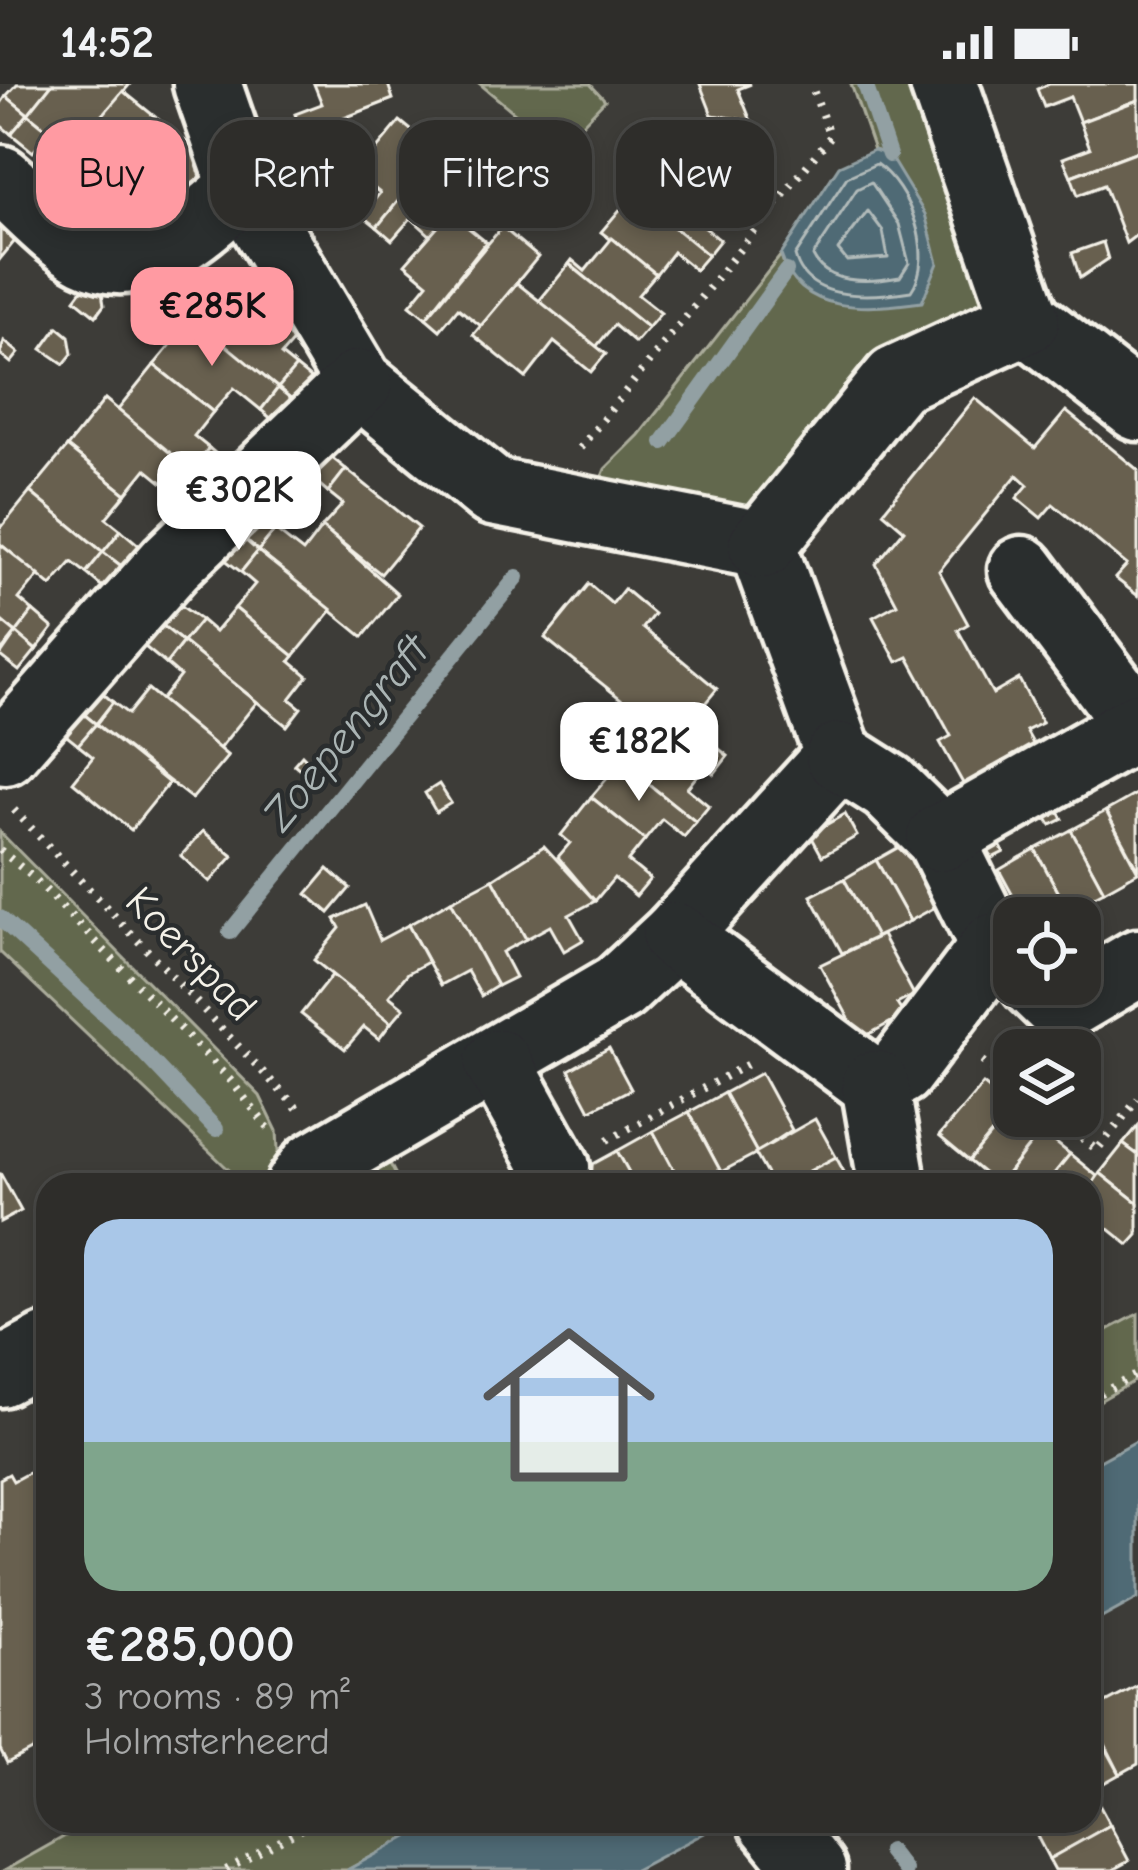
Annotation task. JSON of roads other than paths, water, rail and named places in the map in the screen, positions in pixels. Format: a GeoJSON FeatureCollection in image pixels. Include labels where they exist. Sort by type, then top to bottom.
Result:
{"type":"FeatureCollection","features":[{"type":"Feature","properties":{"kind":"street"},"geometry":{"type":"LineString","coordinates":[[207,84],[220,120]]}},
{"type":"Feature","properties":{"kind":"street"},"geometry":{"type":"LineString","coordinates":[[944,84],[1026,320],[1138,407]]}},
{"type":"Feature","properties":{"kind":"street"},"geometry":{"type":"LineString","coordinates":[[0,179],[88,252],[123,260],[166,249],[210,215]]}},
{"type":"Feature","properties":{"kind":"street"},"geometry":{"type":"LineString","coordinates":[[268,228],[359,383],[493,491],[762,545]]}},
{"type":"Feature","properties":{"kind":"street"},"geometry":{"type":"LineString","coordinates":[[762,545],[896,380],[1026,320]]}},
{"type":"Feature","properties":{"kind":"street"},"geometry":{"type":"LineString","coordinates":[[2,773],[171,563],[359,383]]}},
{"type":"Feature","properties":{"kind":"street"},"geometry":{"type":"LineString","coordinates":[[762,545],[839,756],[888,787],[940,838],[993,930]]}},
{"type":"Feature","properties":{"kind":"street"},"geometry":{"type":"LineString","coordinates":[[940,838],[1138,726],[1022,570]]}},
{"type":"Feature","properties":{"kind":"street"},"geometry":{"type":"LineString","coordinates":[[312,1173],[620,988],[675,936],[839,756]]}},
{"type":"Feature","properties":{"kind":"street"},"geometry":{"type":"LineString","coordinates":[[675,936],[875,1084],[890,1170]]}},
{"type":"Feature","properties":{"kind":"street"},"geometry":{"type":"LineString","coordinates":[[1101,985],[1138,963]]}},
{"type":"Feature","properties":{"kind":"street"},"geometry":{"type":"LineString","coordinates":[[875,1084],[900,1070],[993,985]]}},
{"type":"Feature","properties":{"kind":"street"},"geometry":{"type":"LineString","coordinates":[[498,1063],[556,1167]]}},
{"type":"Feature","properties":{"kind":"street"},"geometry":{"type":"LineString","coordinates":[[0,1373],[36,1354]]}},
{"type":"Feature","properties":{"kind":"street"},"geometry":{"type":"LineString","coordinates":[[782,1833],[812,1870]]}},
{"type":"Feature","properties":{"kind":"water"},"geometry":{"type":"Polygon","coordinates":[[[874,150],[889,155],[925,214],[938,263],[922,302],[860,307],[821,299],[790,275],[781,255],[839,166],[874,150]]]}},
{"type":"Feature","properties":{"kind":"water"},"geometry":{"type":"Polygon","coordinates":[[[1138,1440],[1138,1598],[1101,1618],[1101,1460],[1138,1440]]]}},
{"type":"Feature","properties":{"kind":"water"},"geometry":{"type":"Polygon","coordinates":[[[415,1833],[704,1833],[635,1870],[347,1870],[415,1833]]]}},
{"type":"Feature","properties":{"kind":"waterway","name":"Zoepengraft"},"geometry":{"type":"LineString","coordinates":[[865,84],[889,155]]}},
{"type":"Feature","properties":{"kind":"waterway"},"geometry":{"type":"LineString","coordinates":[[663,442],[786,271]]}},
{"type":"Feature","properties":{"kind":"waterway","name":"Zoepengraft"},"geometry":{"type":"LineString","coordinates":[[230,932],[517,577]]}},
{"type":"Feature","properties":{"kind":"waterway","name":"Zoepengraft"},"geometry":{"type":"LineString","coordinates":[[0,918],[124,1032],[216,1129]]}},
{"type":"Feature","properties":{"kind":"waterway"},"geometry":{"type":"LineString","coordinates":[[889,1851],[904,1870]]}}]}
